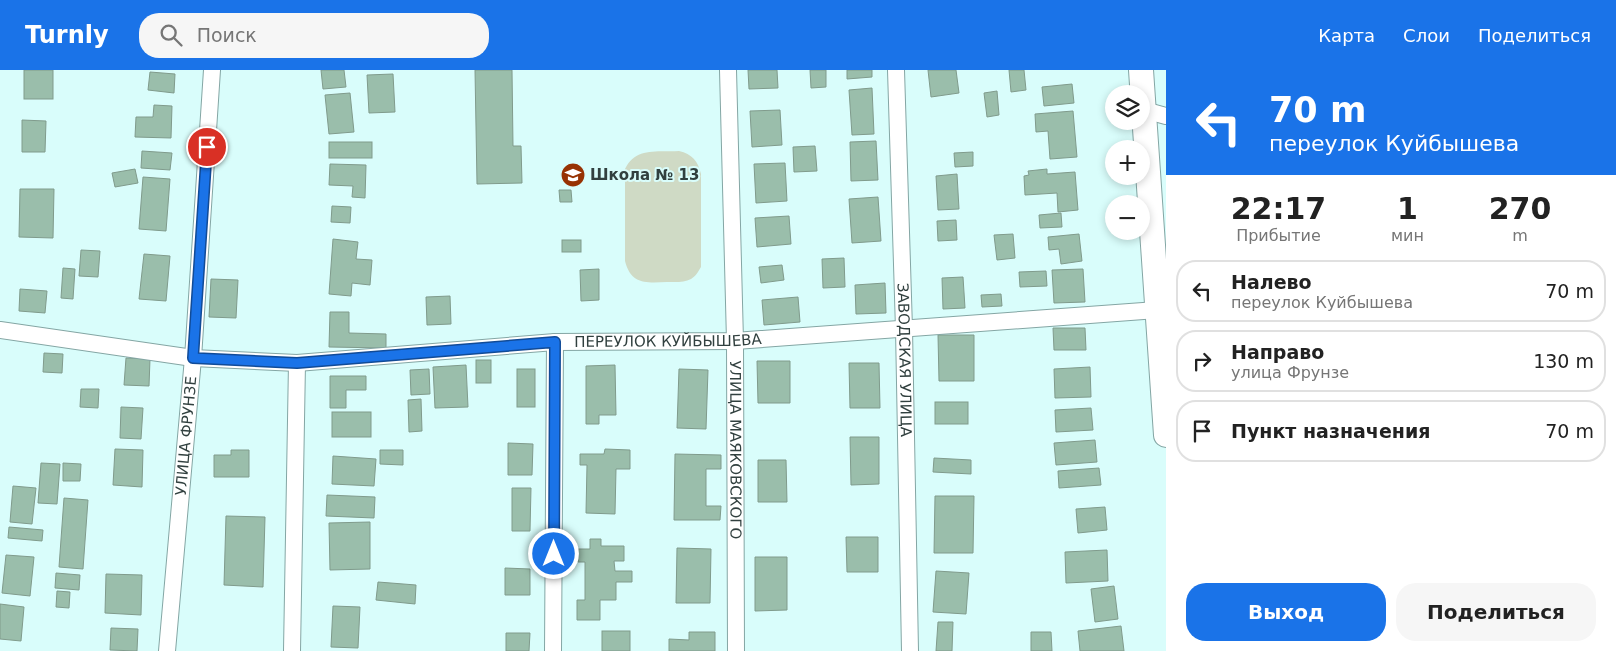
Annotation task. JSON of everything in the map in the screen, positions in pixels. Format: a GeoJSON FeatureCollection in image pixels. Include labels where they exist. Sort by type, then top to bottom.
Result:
{"type":"FeatureCollection","features":[{"type":"Feature","properties":{"kind":"street","name":"УЛИЦА ФРУНЗЕ"},"geometry":{"type":"LineString","coordinates":[[167,651],[193,358],[212,70]]}},
{"type":"Feature","properties":{"kind":"street","name":"УЛИЦА МАЯКОВСКОГО"},"geometry":{"type":"LineString","coordinates":[[728,70],[735,341],[736,651]]}},
{"type":"Feature","properties":{"kind":"street","name":"ЗАВОДСКАЯ УЛИЦА"},"geometry":{"type":"LineString","coordinates":[[896,70],[904,329],[910,651]]}},
{"type":"Feature","properties":{"kind":"street"},"geometry":{"type":"LineString","coordinates":[[1141,70],[1155,113],[1157,310],[1166,435]]}},
{"type":"Feature","properties":{"kind":"street","name":"ПЕРЕУЛОК КУЙБЫШЕВА"},"geometry":{"type":"LineString","coordinates":[[0,330],[193,358],[297,363],[555,342],[735,341],[1157,310]]}},
{"type":"Feature","properties":{"kind":"street"},"geometry":{"type":"LineString","coordinates":[[553,651],[555,342]]}},
{"type":"Feature","properties":{"kind":"street"},"geometry":{"type":"LineString","coordinates":[[292,651],[297,363]]}},
{"type":"Feature","properties":{"kind":"green space"},"geometry":{"type":"Polygon","coordinates":[[[655,151],[679,151],[688,154],[694,159],[701,174],[701,267],[694,277],[685,281],[653,283],[641,281],[631,275],[625,261],[625,169],[629,162],[641,154],[655,151]]]}},
{"type":"Feature","properties":{"kind":"building"},"geometry":{"type":"Polygon","coordinates":[[[24,70],[53,70],[53,99],[24,99],[24,70]]]}},
{"type":"Feature","properties":{"kind":"building"},"geometry":{"type":"Polygon","coordinates":[[[321,70],[344,70],[346,87],[323,89],[321,70]]]}},
{"type":"Feature","properties":{"kind":"building"},"geometry":{"type":"Polygon","coordinates":[[[475,70],[512,70],[513,146],[521,146],[522,183],[477,184],[475,70]]]}},
{"type":"Feature","properties":{"kind":"building"},"geometry":{"type":"Polygon","coordinates":[[[748,70],[777,70],[778,88],[749,89],[748,70]]]}},
{"type":"Feature","properties":{"kind":"building"},"geometry":{"type":"Polygon","coordinates":[[[810,70],[826,70],[826,87],[811,88],[810,70]]]}},
{"type":"Feature","properties":{"kind":"building"},"geometry":{"type":"Polygon","coordinates":[[[847,70],[872,70],[872,77],[847,79],[847,70]]]}},
{"type":"Feature","properties":{"kind":"building"},"geometry":{"type":"Polygon","coordinates":[[[928,70],[956,70],[959,93],[931,97],[928,70]]]}},
{"type":"Feature","properties":{"kind":"building"},"geometry":{"type":"Polygon","coordinates":[[[1009,70],[1024,70],[1026,90],[1011,92],[1009,70]]]}},
{"type":"Feature","properties":{"kind":"building"},"geometry":{"type":"Polygon","coordinates":[[[150,72],[175,74],[174,93],[148,90],[150,72]]]}},
{"type":"Feature","properties":{"kind":"building"},"geometry":{"type":"Polygon","coordinates":[[[393,74],[395,112],[369,113],[367,75],[393,74]]]}},
{"type":"Feature","properties":{"kind":"building"},"geometry":{"type":"Polygon","coordinates":[[[1072,84],[1074,103],[1044,106],[1042,87],[1072,84]]]}},
{"type":"Feature","properties":{"kind":"building"},"geometry":{"type":"Polygon","coordinates":[[[872,88],[874,134],[852,135],[849,90],[872,88]]]}},
{"type":"Feature","properties":{"kind":"building"},"geometry":{"type":"Polygon","coordinates":[[[997,91],[999,115],[987,117],[984,93],[997,91]]]}},
{"type":"Feature","properties":{"kind":"building"},"geometry":{"type":"Polygon","coordinates":[[[350,93],[354,132],[329,134],[325,95],[350,93]]]}},
{"type":"Feature","properties":{"kind":"building"},"geometry":{"type":"Polygon","coordinates":[[[154,105],[172,106],[171,138],[135,137],[136,117],[153,117],[154,105]]]}},
{"type":"Feature","properties":{"kind":"building"},"geometry":{"type":"Polygon","coordinates":[[[780,110],[782,145],[752,147],[750,111],[780,110]]]}},
{"type":"Feature","properties":{"kind":"building"},"geometry":{"type":"Polygon","coordinates":[[[1073,111],[1077,157],[1050,159],[1048,131],[1036,132],[1035,114],[1073,111]]]}},
{"type":"Feature","properties":{"kind":"building"},"geometry":{"type":"Polygon","coordinates":[[[22,120],[46,121],[45,152],[22,152],[22,120]]]}},
{"type":"Feature","properties":{"kind":"building"},"geometry":{"type":"Polygon","coordinates":[[[876,141],[878,180],[851,181],[850,142],[876,141]]]}},
{"type":"Feature","properties":{"kind":"building"},"geometry":{"type":"Polygon","coordinates":[[[329,142],[372,142],[372,158],[329,158],[329,142]]]}},
{"type":"Feature","properties":{"kind":"building"},"geometry":{"type":"Polygon","coordinates":[[[815,146],[817,171],[794,172],[793,147],[815,146]]]}},
{"type":"Feature","properties":{"kind":"building"},"geometry":{"type":"Polygon","coordinates":[[[142,151],[172,153],[170,170],[141,168],[142,151]]]}},
{"type":"Feature","properties":{"kind":"building"},"geometry":{"type":"Polygon","coordinates":[[[973,152],[973,166],[955,167],[954,153],[973,152]]]}},
{"type":"Feature","properties":{"kind":"building"},"geometry":{"type":"Polygon","coordinates":[[[785,163],[787,201],[756,203],[754,164],[785,163]]]}},
{"type":"Feature","properties":{"kind":"building"},"geometry":{"type":"Polygon","coordinates":[[[330,164],[366,165],[365,198],[352,197],[353,186],[329,185],[330,164]]]}},
{"type":"Feature","properties":{"kind":"building"},"geometry":{"type":"Polygon","coordinates":[[[135,169],[138,183],[115,187],[112,173],[135,169]]]}},
{"type":"Feature","properties":{"kind":"building"},"geometry":{"type":"Polygon","coordinates":[[[1047,169],[1047,174],[1075,172],[1078,210],[1058,212],[1057,193],[1025,195],[1024,176],[1029,175],[1028,171],[1047,169]]]}},
{"type":"Feature","properties":{"kind":"building"},"geometry":{"type":"Polygon","coordinates":[[[957,174],[959,209],[938,210],[936,176],[957,174]]]}},
{"type":"Feature","properties":{"kind":"building"},"geometry":{"type":"Polygon","coordinates":[[[143,177],[170,179],[166,231],[139,229],[143,177]]]}},
{"type":"Feature","properties":{"kind":"building"},"geometry":{"type":"Polygon","coordinates":[[[20,189],[54,189],[53,238],[19,237],[20,189]]]}},
{"type":"Feature","properties":{"kind":"building"},"geometry":{"type":"Polygon","coordinates":[[[559,190],[571,190],[572,202],[560,202],[559,190]]]}},
{"type":"Feature","properties":{"kind":"building"},"geometry":{"type":"Polygon","coordinates":[[[878,197],[881,241],[852,243],[849,199],[878,197]]]}},
{"type":"Feature","properties":{"kind":"building"},"geometry":{"type":"Polygon","coordinates":[[[332,206],[351,207],[350,223],[331,222],[332,206]]]}},
{"type":"Feature","properties":{"kind":"building"},"geometry":{"type":"Polygon","coordinates":[[[1061,213],[1062,227],[1040,228],[1039,215],[1061,213]]]}},
{"type":"Feature","properties":{"kind":"building"},"geometry":{"type":"Polygon","coordinates":[[[789,216],[791,244],[757,247],[755,218],[789,216]]]}},
{"type":"Feature","properties":{"kind":"building"},"geometry":{"type":"Polygon","coordinates":[[[956,220],[957,240],[938,241],[937,221],[956,220]]]}},
{"type":"Feature","properties":{"kind":"building"},"geometry":{"type":"Polygon","coordinates":[[[1013,234],[1015,258],[997,260],[994,235],[1013,234]]]}},
{"type":"Feature","properties":{"kind":"building"},"geometry":{"type":"Polygon","coordinates":[[[1079,234],[1082,261],[1061,264],[1059,249],[1049,250],[1048,237],[1079,234]]]}},
{"type":"Feature","properties":{"kind":"building"},"geometry":{"type":"Polygon","coordinates":[[[333,239],[358,242],[356,259],[372,260],[370,285],[352,283],[351,296],[329,294],[333,239]]]}},
{"type":"Feature","properties":{"kind":"building"},"geometry":{"type":"Polygon","coordinates":[[[562,240],[581,240],[581,252],[562,252],[562,240]]]}},
{"type":"Feature","properties":{"kind":"building"},"geometry":{"type":"Polygon","coordinates":[[[81,250],[100,251],[98,277],[79,276],[81,250]]]}},
{"type":"Feature","properties":{"kind":"building"},"geometry":{"type":"Polygon","coordinates":[[[144,254],[170,256],[166,301],[139,299],[144,254]]]}},
{"type":"Feature","properties":{"kind":"building"},"geometry":{"type":"Polygon","coordinates":[[[844,258],[845,287],[823,288],[822,259],[844,258]]]}},
{"type":"Feature","properties":{"kind":"building"},"geometry":{"type":"Polygon","coordinates":[[[782,265],[784,280],[761,283],[759,267],[782,265]]]}},
{"type":"Feature","properties":{"kind":"building"},"geometry":{"type":"Polygon","coordinates":[[[63,268],[75,269],[73,299],[61,298],[63,268]]]}},
{"type":"Feature","properties":{"kind":"building"},"geometry":{"type":"Polygon","coordinates":[[[599,269],[599,300],[581,301],[580,270],[599,269]]]}},
{"type":"Feature","properties":{"kind":"building"},"geometry":{"type":"Polygon","coordinates":[[[1083,269],[1085,302],[1054,303],[1052,270],[1083,269]]]}},
{"type":"Feature","properties":{"kind":"building"},"geometry":{"type":"Polygon","coordinates":[[[1046,271],[1047,286],[1020,287],[1019,272],[1046,271]]]}},
{"type":"Feature","properties":{"kind":"building"},"geometry":{"type":"Polygon","coordinates":[[[963,277],[965,308],[943,309],[942,278],[963,277]]]}},
{"type":"Feature","properties":{"kind":"building"},"geometry":{"type":"Polygon","coordinates":[[[211,279],[238,280],[236,318],[209,317],[211,279]]]}},
{"type":"Feature","properties":{"kind":"building"},"geometry":{"type":"Polygon","coordinates":[[[885,283],[886,313],[856,314],[855,285],[885,283]]]}},
{"type":"Feature","properties":{"kind":"building"},"geometry":{"type":"Polygon","coordinates":[[[20,289],[47,291],[45,313],[19,311],[20,289]]]}},
{"type":"Feature","properties":{"kind":"building"},"geometry":{"type":"Polygon","coordinates":[[[1001,294],[1002,306],[982,307],[981,295],[1001,294]]]}},
{"type":"Feature","properties":{"kind":"building"},"geometry":{"type":"Polygon","coordinates":[[[450,296],[451,324],[427,325],[426,297],[450,296]]]}},
{"type":"Feature","properties":{"kind":"building"},"geometry":{"type":"Polygon","coordinates":[[[798,297],[800,322],[764,325],[762,300],[798,297]]]}},
{"type":"Feature","properties":{"kind":"building"},"geometry":{"type":"Polygon","coordinates":[[[330,312],[349,312],[349,333],[386,334],[386,348],[329,347],[330,312]]]}},
{"type":"Feature","properties":{"kind":"building"},"geometry":{"type":"Polygon","coordinates":[[[1053,328],[1085,328],[1086,350],[1054,350],[1053,328]]]}},
{"type":"Feature","properties":{"kind":"building"},"geometry":{"type":"Polygon","coordinates":[[[938,335],[974,335],[974,381],[939,381],[938,335]]]}},
{"type":"Feature","properties":{"kind":"building"},"geometry":{"type":"Polygon","coordinates":[[[44,353],[63,354],[62,373],[43,372],[44,353]]]}},
{"type":"Feature","properties":{"kind":"building"},"geometry":{"type":"Polygon","coordinates":[[[126,358],[150,359],[149,386],[124,385],[126,358]]]}},
{"type":"Feature","properties":{"kind":"building"},"geometry":{"type":"Polygon","coordinates":[[[476,360],[491,360],[491,383],[476,383],[476,360]]]}},
{"type":"Feature","properties":{"kind":"building"},"geometry":{"type":"Polygon","coordinates":[[[757,361],[790,361],[790,403],[758,403],[757,361]]]}},
{"type":"Feature","properties":{"kind":"building"},"geometry":{"type":"Polygon","coordinates":[[[849,363],[879,363],[880,408],[850,408],[849,363]]]}},
{"type":"Feature","properties":{"kind":"building"},"geometry":{"type":"Polygon","coordinates":[[[466,365],[468,407],[435,408],[433,367],[466,365]]]}},
{"type":"Feature","properties":{"kind":"building"},"geometry":{"type":"Polygon","coordinates":[[[615,365],[616,415],[599,415],[599,424],[586,424],[586,366],[615,365]]]}},
{"type":"Feature","properties":{"kind":"building"},"geometry":{"type":"Polygon","coordinates":[[[1090,367],[1091,397],[1055,398],[1054,369],[1090,367]]]}},
{"type":"Feature","properties":{"kind":"building"},"geometry":{"type":"Polygon","coordinates":[[[429,369],[430,394],[411,395],[410,370],[429,369]]]}},
{"type":"Feature","properties":{"kind":"building"},"geometry":{"type":"Polygon","coordinates":[[[517,369],[535,369],[535,407],[517,407],[517,369]]]}},
{"type":"Feature","properties":{"kind":"building"},"geometry":{"type":"Polygon","coordinates":[[[679,369],[708,370],[706,429],[677,428],[679,369]]]}},
{"type":"Feature","properties":{"kind":"building"},"geometry":{"type":"Polygon","coordinates":[[[330,376],[366,376],[366,390],[346,390],[346,408],[330,408],[330,376]]]}},
{"type":"Feature","properties":{"kind":"building"},"geometry":{"type":"Polygon","coordinates":[[[81,389],[99,389],[98,408],[80,407],[81,389]]]}},
{"type":"Feature","properties":{"kind":"building"},"geometry":{"type":"Polygon","coordinates":[[[421,399],[422,431],[409,432],[408,400],[421,399]]]}},
{"type":"Feature","properties":{"kind":"building"},"geometry":{"type":"Polygon","coordinates":[[[935,402],[968,402],[968,424],[935,424],[935,402]]]}},
{"type":"Feature","properties":{"kind":"building"},"geometry":{"type":"Polygon","coordinates":[[[121,407],[143,408],[141,439],[120,438],[121,407]]]}},
{"type":"Feature","properties":{"kind":"building"},"geometry":{"type":"Polygon","coordinates":[[[1091,408],[1093,430],[1056,432],[1055,410],[1091,408]]]}},
{"type":"Feature","properties":{"kind":"building"},"geometry":{"type":"Polygon","coordinates":[[[332,412],[371,412],[371,437],[332,437],[332,412]]]}},
{"type":"Feature","properties":{"kind":"building"},"geometry":{"type":"Polygon","coordinates":[[[850,437],[879,437],[879,484],[851,485],[850,437]]]}},
{"type":"Feature","properties":{"kind":"building"},"geometry":{"type":"Polygon","coordinates":[[[1095,440],[1097,462],[1056,465],[1054,443],[1095,440]]]}},
{"type":"Feature","properties":{"kind":"building"},"geometry":{"type":"Polygon","coordinates":[[[508,443],[533,444],[532,475],[508,475],[508,443]]]}},
{"type":"Feature","properties":{"kind":"building"},"geometry":{"type":"Polygon","coordinates":[[[115,449],[143,450],[142,487],[113,485],[115,449]]]}},
{"type":"Feature","properties":{"kind":"building"},"geometry":{"type":"Polygon","coordinates":[[[605,449],[630,450],[630,469],[616,469],[615,514],[586,513],[587,465],[580,465],[580,454],[604,454],[605,449]]]}},
{"type":"Feature","properties":{"kind":"building"},"geometry":{"type":"Polygon","coordinates":[[[231,450],[249,450],[249,477],[214,477],[214,455],[231,455],[231,450]]]}},
{"type":"Feature","properties":{"kind":"building"},"geometry":{"type":"Polygon","coordinates":[[[380,450],[403,450],[403,465],[380,464],[380,450]]]}},
{"type":"Feature","properties":{"kind":"building"},"geometry":{"type":"Polygon","coordinates":[[[675,454],[721,455],[721,469],[706,469],[706,506],[721,506],[720,520],[674,520],[675,454]]]}},
{"type":"Feature","properties":{"kind":"building"},"geometry":{"type":"Polygon","coordinates":[[[333,456],[376,459],[374,486],[332,484],[333,456]]]}},
{"type":"Feature","properties":{"kind":"building"},"geometry":{"type":"Polygon","coordinates":[[[934,458],[971,460],[971,474],[933,472],[934,458]]]}},
{"type":"Feature","properties":{"kind":"building"},"geometry":{"type":"Polygon","coordinates":[[[758,460],[786,460],[787,502],[758,502],[758,460]]]}},
{"type":"Feature","properties":{"kind":"building"},"geometry":{"type":"Polygon","coordinates":[[[41,463],[60,464],[57,504],[38,503],[41,463]]]}},
{"type":"Feature","properties":{"kind":"building"},"geometry":{"type":"Polygon","coordinates":[[[63,463],[81,464],[80,481],[63,481],[63,463]]]}},
{"type":"Feature","properties":{"kind":"building"},"geometry":{"type":"Polygon","coordinates":[[[1099,468],[1101,485],[1059,488],[1058,471],[1099,468]]]}},
{"type":"Feature","properties":{"kind":"building"},"geometry":{"type":"Polygon","coordinates":[[[13,486],[36,488],[32,524],[10,522],[13,486]]]}},
{"type":"Feature","properties":{"kind":"building"},"geometry":{"type":"Polygon","coordinates":[[[512,488],[531,488],[530,531],[512,531],[512,488]]]}},
{"type":"Feature","properties":{"kind":"building"},"geometry":{"type":"Polygon","coordinates":[[[327,495],[375,497],[374,518],[326,516],[327,495]]]}},
{"type":"Feature","properties":{"kind":"building"},"geometry":{"type":"Polygon","coordinates":[[[935,496],[974,496],[973,553],[934,553],[935,496]]]}},
{"type":"Feature","properties":{"kind":"building"},"geometry":{"type":"Polygon","coordinates":[[[64,498],[88,500],[83,569],[59,567],[64,498]]]}},
{"type":"Feature","properties":{"kind":"building"},"geometry":{"type":"Polygon","coordinates":[[[1105,507],[1107,530],[1078,533],[1076,509],[1105,507]]]}},
{"type":"Feature","properties":{"kind":"building"},"geometry":{"type":"Polygon","coordinates":[[[226,516],[265,517],[263,587],[224,585],[226,516]]]}},
{"type":"Feature","properties":{"kind":"building"},"geometry":{"type":"Polygon","coordinates":[[[370,522],[370,569],[330,570],[329,523],[370,522]]]}},
{"type":"Feature","properties":{"kind":"building"},"geometry":{"type":"Polygon","coordinates":[[[9,527],[43,530],[42,541],[8,538],[9,527]]]}},
{"type":"Feature","properties":{"kind":"building"},"geometry":{"type":"Polygon","coordinates":[[[846,537],[878,537],[878,572],[847,572],[846,537]]]}},
{"type":"Feature","properties":{"kind":"building"},"geometry":{"type":"Polygon","coordinates":[[[590,539],[601,539],[601,546],[624,546],[624,561],[614,561],[615,571],[632,571],[632,582],[616,582],[616,600],[600,600],[600,620],[577,620],[577,600],[585,600],[585,562],[578,562],[578,549],[590,549],[590,539]]]}},
{"type":"Feature","properties":{"kind":"building"},"geometry":{"type":"Polygon","coordinates":[[[677,548],[711,549],[710,603],[676,603],[677,548]]]}},
{"type":"Feature","properties":{"kind":"building"},"geometry":{"type":"Polygon","coordinates":[[[1107,550],[1108,581],[1066,583],[1065,552],[1107,550]]]}},
{"type":"Feature","properties":{"kind":"building"},"geometry":{"type":"Polygon","coordinates":[[[6,555],[34,557],[30,596],[2,593],[6,555]]]}},
{"type":"Feature","properties":{"kind":"building"},"geometry":{"type":"Polygon","coordinates":[[[755,557],[787,557],[787,610],[755,611],[755,557]]]}},
{"type":"Feature","properties":{"kind":"building"},"geometry":{"type":"Polygon","coordinates":[[[505,568],[530,569],[530,595],[505,595],[505,568]]]}},
{"type":"Feature","properties":{"kind":"building"},"geometry":{"type":"Polygon","coordinates":[[[936,571],[969,573],[966,614],[933,612],[936,571]]]}},
{"type":"Feature","properties":{"kind":"building"},"geometry":{"type":"Polygon","coordinates":[[[56,573],[80,575],[79,590],[55,588],[56,573]]]}},
{"type":"Feature","properties":{"kind":"building"},"geometry":{"type":"Polygon","coordinates":[[[106,574],[142,575],[141,615],[105,613],[106,574]]]}},
{"type":"Feature","properties":{"kind":"building"},"geometry":{"type":"Polygon","coordinates":[[[378,582],[416,585],[415,604],[376,600],[378,582]]]}},
{"type":"Feature","properties":{"kind":"building"},"geometry":{"type":"Polygon","coordinates":[[[1114,586],[1118,619],[1095,622],[1091,589],[1114,586]]]}},
{"type":"Feature","properties":{"kind":"building"},"geometry":{"type":"Polygon","coordinates":[[[57,591],[70,592],[69,608],[56,607],[57,591]]]}},
{"type":"Feature","properties":{"kind":"building"},"geometry":{"type":"Polygon","coordinates":[[[0,604],[24,607],[21,641],[0,639],[0,604]]]}},
{"type":"Feature","properties":{"kind":"building"},"geometry":{"type":"Polygon","coordinates":[[[333,606],[360,607],[358,648],[331,647],[333,606]]]}},
{"type":"Feature","properties":{"kind":"building"},"geometry":{"type":"Polygon","coordinates":[[[938,622],[953,622],[952,651],[936,651],[938,622]]]}},
{"type":"Feature","properties":{"kind":"building"},"geometry":{"type":"Polygon","coordinates":[[[1121,626],[1124,651],[1080,651],[1078,631],[1121,626]]]}},
{"type":"Feature","properties":{"kind":"building"},"geometry":{"type":"Polygon","coordinates":[[[111,628],[138,629],[137,651],[110,650],[111,628]]]}},
{"type":"Feature","properties":{"kind":"building"},"geometry":{"type":"Polygon","coordinates":[[[602,631],[630,631],[630,651],[602,651],[602,631]]]}},
{"type":"Feature","properties":{"kind":"building"},"geometry":{"type":"Polygon","coordinates":[[[689,632],[715,632],[715,651],[669,651],[669,639],[689,640],[689,632]]]}},
{"type":"Feature","properties":{"kind":"building"},"geometry":{"type":"Polygon","coordinates":[[[1031,632],[1051,632],[1052,651],[1031,651],[1031,632]]]}},
{"type":"Feature","properties":{"kind":"building"},"geometry":{"type":"Polygon","coordinates":[[[506,633],[530,633],[529,651],[506,651],[506,633]]]}},
{"type":"Feature","properties":{"kind":"place","name":"Школа № 13"},"geometry":{"type":"Point","coordinates":[573,175]}},
{"type":"Feature","properties":{"kind":"route"},"geometry":{"type":"LineString","coordinates":[[207,147],[193,358],[297,363],[555,342],[554,554]]}}]}
